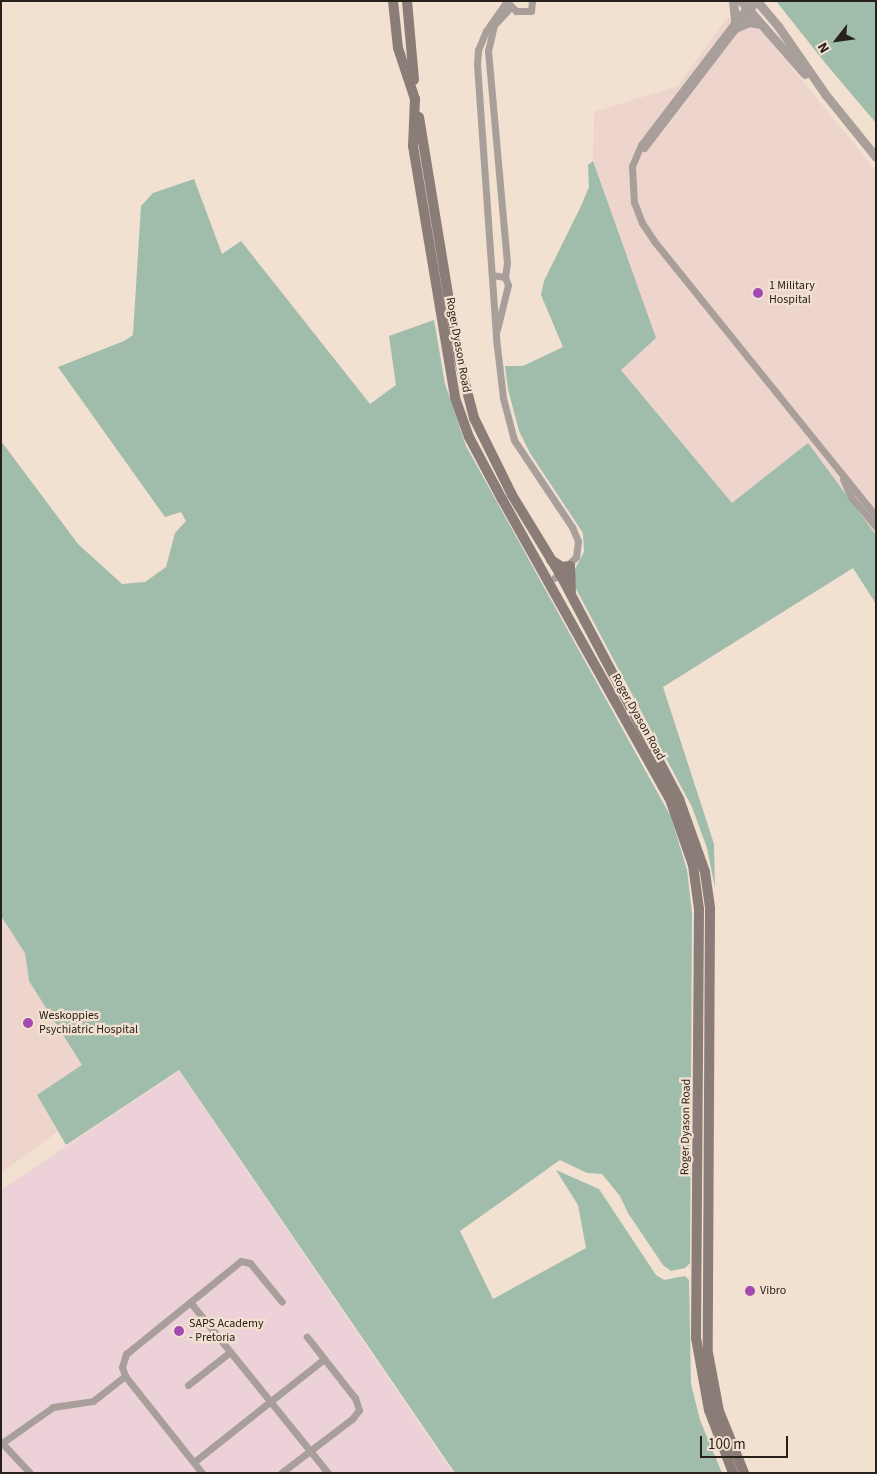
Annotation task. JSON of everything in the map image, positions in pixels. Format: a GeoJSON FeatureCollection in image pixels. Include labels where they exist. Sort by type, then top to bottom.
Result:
{"type":"FeatureCollection","features":[{"type":"Feature","properties":{"kind":"main road","name":"Roger Dyason Road"},"geometry":{"type":"LineString","coordinates":[[393,1],[398,48],[415,99],[413,146],[450,378],[469,437],[671,802],[693,865],[699,909],[696,1338],[706,1403],[734,1473]]}},
{"type":"Feature","properties":{"kind":"main road","name":"Roger Dyason Road"},"geometry":{"type":"LineString","coordinates":[[407,1],[416,101],[468,399],[484,441],[548,555],[557,576],[572,596],[691,825],[705,872],[710,909],[709,1363],[719,1411],[744,1473]]}},
{"type":"Feature","properties":{"kind":"main road"},"geometry":{"type":"LineString","coordinates":[[502,499],[525,528],[557,576],[606,674],[622,713]]}},
{"type":"Feature","properties":{"kind":"main road"},"geometry":{"type":"LineString","coordinates":[[548,555],[559,566],[570,566],[572,596]]}},
{"type":"Feature","properties":{"kind":"main road"},"geometry":{"type":"LineString","coordinates":[[699,1021],[710,1021]]}},
{"type":"Feature","properties":{"kind":"street"},"geometry":{"type":"LineString","coordinates":[[509,3],[519,12],[531,11],[532,1]]}},
{"type":"Feature","properties":{"kind":"street"},"geometry":{"type":"LineString","coordinates":[[733,1],[735,24]]}},
{"type":"Feature","properties":{"kind":"street"},"geometry":{"type":"LineString","coordinates":[[876,157],[825,94],[757,1],[747,5],[645,146],[632,176],[634,202],[647,232],[876,516]]}},
{"type":"Feature","properties":{"kind":"street"},"geometry":{"type":"LineString","coordinates":[[509,3],[490,24],[478,50],[482,160],[496,338],[503,398],[514,440],[576,536],[578,551],[570,566],[557,576]]}},
{"type":"Feature","properties":{"kind":"street"},"geometry":{"type":"LineString","coordinates":[[496,338],[508,285],[505,277],[507,263],[488,51],[497,21],[509,3]]}},
{"type":"Feature","properties":{"kind":"street"},"geometry":{"type":"LineString","coordinates":[[747,5],[760,24],[825,94]]}},
{"type":"Feature","properties":{"kind":"street"},"geometry":{"type":"LineString","coordinates":[[735,24],[749,22],[760,24]]}},
{"type":"Feature","properties":{"kind":"street"},"geometry":{"type":"LineString","coordinates":[[478,50],[488,51]]}},
{"type":"Feature","properties":{"kind":"street"},"geometry":{"type":"LineString","coordinates":[[492,275],[505,277]]}},
{"type":"Feature","properties":{"kind":"street"},"geometry":{"type":"LineString","coordinates":[[841,474],[851,496],[876,527]]}},
{"type":"Feature","properties":{"kind":"street"},"geometry":{"type":"LineString","coordinates":[[202,1473],[125,1376],[122,1367],[126,1352],[244,1260],[250,1263],[282,1302]]}},
{"type":"Feature","properties":{"kind":"street"},"geometry":{"type":"LineString","coordinates":[[190,1302],[328,1473]]}},
{"type":"Feature","properties":{"kind":"street"},"geometry":{"type":"LineString","coordinates":[[281,1473],[352,1418],[359,1410],[355,1398],[307,1337]]}},
{"type":"Feature","properties":{"kind":"street"},"geometry":{"type":"LineString","coordinates":[[188,1385],[230,1352]]}},
{"type":"Feature","properties":{"kind":"street"},"geometry":{"type":"LineString","coordinates":[[194,1462],[324,1359]]}},
{"type":"Feature","properties":{"kind":"street"},"geometry":{"type":"LineString","coordinates":[[30,1473],[2,1443],[53,1408],[89,1402],[125,1376]]}},
{"type":"Feature","properties":{"kind":"shaded area","name":"1 Military Hospital"},"geometry":{"type":"Polygon","coordinates":[[[727,18],[757,25],[876,171],[876,535],[857,511],[732,503],[621,369],[655,338],[593,161],[594,112],[678,86],[727,18]]]}},
{"type":"Feature","properties":{"kind":"shaded area","name":"Weskoppies Psychiatric Hospital"},"geometry":{"type":"Polygon","coordinates":[[[1,916],[25,953],[29,981],[83,1066],[37,1095],[57,1132],[1,1173],[1,916]]]}},
{"type":"Feature","properties":{"kind":"shaded area","name":"SAPS Academy - Pretoria"},"geometry":{"type":"Polygon","coordinates":[[[179,1071],[453,1473],[1,1473],[1,1190],[179,1071]]]}},
{"type":"Feature","properties":{"kind":"green space"},"geometry":{"type":"Polygon","coordinates":[[[776,1],[876,1],[876,123],[826,64],[776,1]]]}},
{"type":"Feature","properties":{"kind":"green space"},"geometry":{"type":"Polygon","coordinates":[[[593,161],[656,338],[621,370],[732,503],[808,443],[876,535],[876,604],[853,568],[663,687],[714,844],[715,888],[707,848],[692,807],[574,585],[573,573],[584,552],[583,533],[530,453],[519,431],[508,389],[505,366],[523,366],[563,347],[541,295],[544,281],[589,187],[588,165],[593,161]]]}},
{"type":"Feature","properties":{"kind":"green space"},"geometry":{"type":"Polygon","coordinates":[[[194,179],[222,254],[241,241],[370,404],[396,385],[389,336],[434,320],[445,384],[466,446],[671,817],[687,870],[692,913],[690,1263],[685,1268],[671,1271],[663,1265],[628,1213],[620,1196],[602,1174],[587,1173],[560,1160],[460,1231],[493,1299],[586,1248],[578,1205],[556,1170],[599,1189],[656,1275],[664,1280],[685,1276],[689,1280],[691,1384],[700,1420],[722,1473],[455,1473],[179,1070],[66,1145],[37,1095],[82,1065],[29,981],[25,953],[1,916],[1,441],[78,544],[122,584],[145,582],[166,567],[175,533],[186,521],[181,512],[165,517],[58,367],[124,341],[133,335],[141,206],[153,193],[194,179]]]}},
{"type":"Feature","properties":{"kind":"place","name":"1 Military Hospital"},"geometry":{"type":"Point","coordinates":[758,293]}},
{"type":"Feature","properties":{"kind":"place","name":"Weskoppies Psychiatric Hospital"},"geometry":{"type":"Point","coordinates":[28,1023]}},
{"type":"Feature","properties":{"kind":"place","name":"Vibro"},"geometry":{"type":"Point","coordinates":[750,1291]}},
{"type":"Feature","properties":{"kind":"place","name":"SAPS Academy - Pretoria"},"geometry":{"type":"Point","coordinates":[179,1331]}}]}
